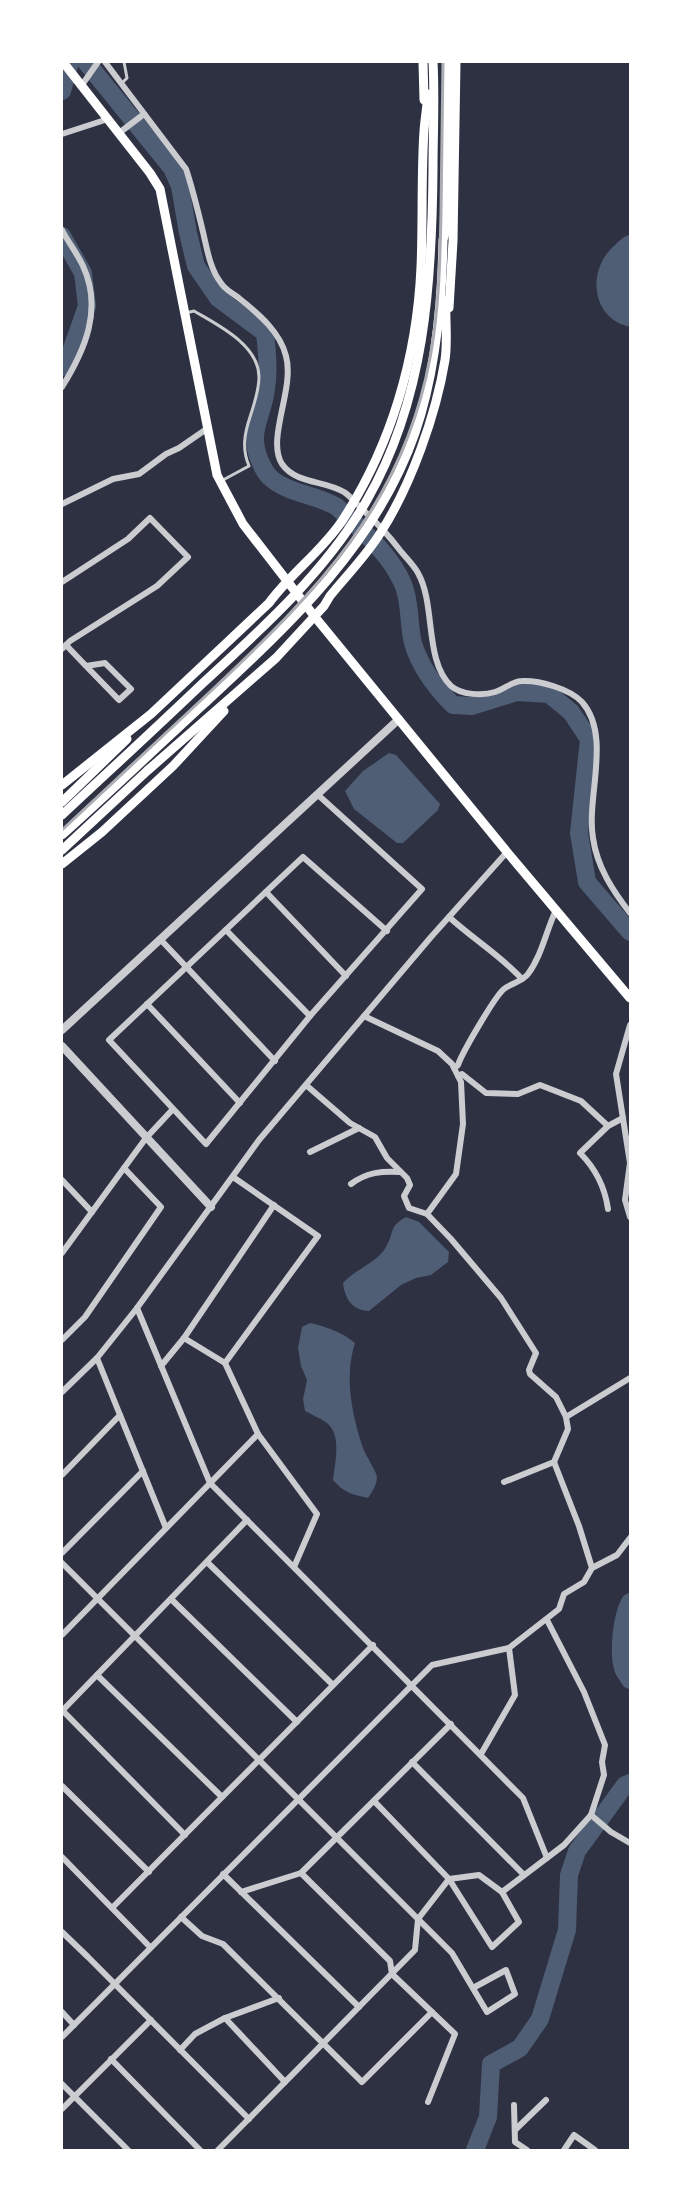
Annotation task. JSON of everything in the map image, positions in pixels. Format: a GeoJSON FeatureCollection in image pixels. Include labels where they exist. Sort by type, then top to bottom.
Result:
{"type":"FeatureCollection","features":[{"type":"Feature","properties":{"kind":"main road"},"geometry":{"type":"LineString","coordinates":[[63,62],[83,83],[150,172],[160,189],[220,482],[243,524],[315,617],[630,998]]}},
{"type":"Feature","properties":{"kind":"main road"},"geometry":{"type":"LineString","coordinates":[[62,802],[316,555],[333,534],[380,452],[402,387],[417,315],[422,241],[423,62]]}},
{"type":"Feature","properties":{"kind":"main road"},"geometry":{"type":"LineString","coordinates":[[424,132],[432,62]]}},
{"type":"Feature","properties":{"kind":"main road"},"geometry":{"type":"LineString","coordinates":[[62,815],[232,656],[304,585],[327,557],[367,500],[389,455],[405,413],[413,385],[428,301],[432,237],[432,62]]}},
{"type":"Feature","properties":{"kind":"main road"},"geometry":{"type":"LineString","coordinates":[[62,835],[293,620],[333,575],[377,513],[406,456],[423,404],[442,284],[448,62]]}},
{"type":"Feature","properties":{"kind":"main road"},"geometry":{"type":"LineString","coordinates":[[62,850],[147,771],[276,658],[315,617],[387,522],[416,460],[432,415],[445,359],[453,241],[456,62]]}},
{"type":"Feature","properties":{"kind":"main road"},"geometry":{"type":"LineString","coordinates":[[445,233],[448,241],[446,334]]}},
{"type":"Feature","properties":{"kind":"main road"},"geometry":{"type":"LineString","coordinates":[[62,864],[102,832],[181,758],[221,716],[235,696]]}},
{"type":"Feature","properties":{"kind":"main road"},"geometry":{"type":"LineString","coordinates":[[62,785],[151,714]]}},
{"type":"Feature","properties":{"kind":"street"},"geometry":{"type":"LineString","coordinates":[[83,83],[98,62]]}},
{"type":"Feature","properties":{"kind":"street"},"geometry":{"type":"LineString","coordinates":[[105,62],[186,169],[212,269],[221,285],[260,315],[274,333],[286,355],[289,372],[276,449],[280,460],[294,475],[333,487],[349,495],[389,534],[419,573],[433,646],[442,674],[451,686],[458,691],[474,694],[493,693],[521,680],[547,684],[569,692],[583,703],[597,741],[592,813],[593,838],[601,866],[614,892],[630,913]]}},
{"type":"Feature","properties":{"kind":"street"},"geometry":{"type":"LineString","coordinates":[[119,133],[144,114]]}},
{"type":"Feature","properties":{"kind":"street"},"geometry":{"type":"LineString","coordinates":[[62,134],[108,119]]}},
{"type":"Feature","properties":{"kind":"street"},"geometry":{"type":"LineString","coordinates":[[62,230],[83,266],[90,288],[93,309],[90,330],[62,387]]}},
{"type":"Feature","properties":{"kind":"street"},"geometry":{"type":"LineString","coordinates":[[62,504],[113,478],[139,474],[208,428]]}},
{"type":"Feature","properties":{"kind":"street"},"geometry":{"type":"LineString","coordinates":[[62,582],[128,539],[150,518],[188,557],[157,586],[64,647],[86,666],[118,700],[131,689],[105,663],[86,666]]}},
{"type":"Feature","properties":{"kind":"street"},"geometry":{"type":"LineString","coordinates":[[62,1030],[399,718]]}},
{"type":"Feature","properties":{"kind":"street"},"geometry":{"type":"LineString","coordinates":[[317,794],[422,890],[387,931],[310,1017],[206,1144],[109,1040],[303,857],[387,931]]}},
{"type":"Feature","properties":{"kind":"street"},"geometry":{"type":"LineString","coordinates":[[62,1392],[97,1358],[137,1308],[259,1140],[507,852]]}},
{"type":"Feature","properties":{"kind":"street"},"geometry":{"type":"LineString","coordinates":[[266,892],[346,976]]}},
{"type":"Feature","properties":{"kind":"street"},"geometry":{"type":"LineString","coordinates":[[454,1068],[458,1065],[503,989],[529,973],[556,910]]}},
{"type":"Feature","properties":{"kind":"street"},"geometry":{"type":"LineString","coordinates":[[449,917],[472,938],[504,960],[522,979]]}},
{"type":"Feature","properties":{"kind":"street"},"geometry":{"type":"LineString","coordinates":[[226,930],[310,1017]]}},
{"type":"Feature","properties":{"kind":"street"},"geometry":{"type":"LineString","coordinates":[[160,939],[275,1061]]}},
{"type":"Feature","properties":{"kind":"street"},"geometry":{"type":"LineString","coordinates":[[147,1005],[240,1103]]}},
{"type":"Feature","properties":{"kind":"street"},"geometry":{"type":"LineString","coordinates":[[364,1016],[438,1051],[454,1068],[461,1082],[463,1125],[456,1174],[428,1214]]}},
{"type":"Feature","properties":{"kind":"street"},"geometry":{"type":"LineString","coordinates":[[630,1024],[616,1074],[630,1163],[625,1200],[630,1217]]}},
{"type":"Feature","properties":{"kind":"street"},"geometry":{"type":"LineString","coordinates":[[62,1046],[211,1207]]}},
{"type":"Feature","properties":{"kind":"street"},"geometry":{"type":"LineString","coordinates":[[458,1076],[462,1074],[486,1093],[518,1094],[540,1085],[581,1101],[608,1126]]}},
{"type":"Feature","properties":{"kind":"street"},"geometry":{"type":"LineString","coordinates":[[306,1085],[350,1123],[375,1137],[387,1158],[407,1178],[410,1185],[404,1196],[409,1208],[428,1214],[501,1298],[536,1353],[529,1370],[530,1374],[556,1397],[566,1418],[568,1429],[554,1462],[579,1526],[592,1568]]}},
{"type":"Feature","properties":{"kind":"street"},"geometry":{"type":"LineString","coordinates":[[62,1253],[146,1138],[173,1109]]}},
{"type":"Feature","properties":{"kind":"street"},"geometry":{"type":"LineString","coordinates":[[608,1209],[605,1192],[590,1163],[580,1153],[608,1126],[623,1118]]}},
{"type":"Feature","properties":{"kind":"street"},"geometry":{"type":"LineString","coordinates":[[310,1152],[359,1128]]}},
{"type":"Feature","properties":{"kind":"street"},"geometry":{"type":"LineString","coordinates":[[62,1340],[85,1317],[161,1208],[124,1168]]}},
{"type":"Feature","properties":{"kind":"street"},"geometry":{"type":"LineString","coordinates":[[351,1184],[377,1171],[400,1172]]}},
{"type":"Feature","properties":{"kind":"street"},"geometry":{"type":"LineString","coordinates":[[225,1363],[318,1236],[233,1177]]}},
{"type":"Feature","properties":{"kind":"street"},"geometry":{"type":"LineString","coordinates":[[62,1180],[92,1212]]}},
{"type":"Feature","properties":{"kind":"street"},"geometry":{"type":"LineString","coordinates":[[161,1366],[183,1338],[274,1205]]}},
{"type":"Feature","properties":{"kind":"street"},"geometry":{"type":"LineString","coordinates":[[137,1308],[210,1483],[523,1797],[547,1858]]}},
{"type":"Feature","properties":{"kind":"street"},"geometry":{"type":"LineString","coordinates":[[183,1338],[225,1363],[258,1434],[317,1514],[294,1567]]}},
{"type":"Feature","properties":{"kind":"street"},"geometry":{"type":"LineString","coordinates":[[97,1358],[166,1528]]}},
{"type":"Feature","properties":{"kind":"street"},"geometry":{"type":"LineString","coordinates":[[566,1418],[630,1378]]}},
{"type":"Feature","properties":{"kind":"street"},"geometry":{"type":"LineString","coordinates":[[62,1475],[120,1415]]}},
{"type":"Feature","properties":{"kind":"street"},"geometry":{"type":"LineString","coordinates":[[62,1635],[258,1434]]}},
{"type":"Feature","properties":{"kind":"street"},"geometry":{"type":"LineString","coordinates":[[504,1482],[554,1462]]}},
{"type":"Feature","properties":{"kind":"street"},"geometry":{"type":"LineString","coordinates":[[62,1553],[143,1471]]}},
{"type":"Feature","properties":{"kind":"street"},"geometry":{"type":"LineString","coordinates":[[185,1835],[62,1710],[247,1520]]}},
{"type":"Feature","properties":{"kind":"street"},"geometry":{"type":"LineString","coordinates":[[62,2037],[432,1665],[509,1648],[547,1620],[559,1609],[564,1594],[584,1582],[592,1568],[617,1555],[630,1538]]}},
{"type":"Feature","properties":{"kind":"street"},"geometry":{"type":"LineString","coordinates":[[207,1562],[333,1685]]}},
{"type":"Feature","properties":{"kind":"street"},"geometry":{"type":"LineString","coordinates":[[62,1563],[452,1953],[487,2012],[515,1994],[506,1970],[473,1988]]}},
{"type":"Feature","properties":{"kind":"street"},"geometry":{"type":"LineString","coordinates":[[171,1599],[297,1722]]}},
{"type":"Feature","properties":{"kind":"street"},"geometry":{"type":"LineString","coordinates":[[502,1892],[564,1845],[591,1815],[603,1775],[604,1745],[584,1692],[547,1620]]}},
{"type":"Feature","properties":{"kind":"street"},"geometry":{"type":"LineString","coordinates":[[113,1907],[373,1645]]}},
{"type":"Feature","properties":{"kind":"street"},"geometry":{"type":"LineString","coordinates":[[481,1754],[515,1695],[509,1648]]}},
{"type":"Feature","properties":{"kind":"street"},"geometry":{"type":"LineString","coordinates":[[97,1675],[222,1797]]}},
{"type":"Feature","properties":{"kind":"street"},"geometry":{"type":"LineString","coordinates":[[241,1892],[301,1873],[451,1724]]}},
{"type":"Feature","properties":{"kind":"street"},"geometry":{"type":"LineString","coordinates":[[412,1762],[524,1875]]}},
{"type":"Feature","properties":{"kind":"street"},"geometry":{"type":"LineString","coordinates":[[62,1786],[149,1872]]}},
{"type":"Feature","properties":{"kind":"street"},"geometry":{"type":"LineString","coordinates":[[218,2151],[415,1950],[418,1919],[448,1879],[479,1875],[502,1892],[519,1922],[492,1947],[448,1879],[374,1801]]}},
{"type":"Feature","properties":{"kind":"street"},"geometry":{"type":"LineString","coordinates":[[591,1815],[611,1832],[630,1843]]}},
{"type":"Feature","properties":{"kind":"street"},"geometry":{"type":"LineString","coordinates":[[63,1862],[113,1907],[150,1947]]}},
{"type":"Feature","properties":{"kind":"street"},"geometry":{"type":"LineString","coordinates":[[301,1873],[390,1961],[392,1974],[455,2034],[428,2102]]}},
{"type":"Feature","properties":{"kind":"street"},"geometry":{"type":"LineString","coordinates":[[222,1874],[359,2007]]}},
{"type":"Feature","properties":{"kind":"street"},"geometry":{"type":"LineString","coordinates":[[181,1917],[202,1936],[223,1944],[362,2082],[432,2012]]}},
{"type":"Feature","properties":{"kind":"street"},"geometry":{"type":"LineString","coordinates":[[62,1932],[249,2119]]}},
{"type":"Feature","properties":{"kind":"street"},"geometry":{"type":"LineString","coordinates":[[180,2050],[195,2034],[225,2018],[279,1998]]}},
{"type":"Feature","properties":{"kind":"street"},"geometry":{"type":"LineString","coordinates":[[62,2012],[74,2025]]}},
{"type":"Feature","properties":{"kind":"street"},"geometry":{"type":"LineString","coordinates":[[225,2018],[285,2082]]}},
{"type":"Feature","properties":{"kind":"street"},"geometry":{"type":"LineString","coordinates":[[62,2109],[151,2020]]}},
{"type":"Feature","properties":{"kind":"street"},"geometry":{"type":"LineString","coordinates":[[111,2059],[200,2151]]}},
{"type":"Feature","properties":{"kind":"street"},"geometry":{"type":"LineString","coordinates":[[62,2084],[128,2151]]}},
{"type":"Feature","properties":{"kind":"street"},"geometry":{"type":"LineString","coordinates":[[515,2130],[546,2100]]}},
{"type":"Feature","properties":{"kind":"street"},"geometry":{"type":"LineString","coordinates":[[514,2104],[515,2142],[527,2151]]}},
{"type":"Feature","properties":{"kind":"street"},"geometry":{"type":"LineString","coordinates":[[564,2151],[574,2135],[595,2151]]}},
{"type":"Feature","properties":{"kind":"lane"},"geometry":{"type":"LineString","coordinates":[[122,83],[127,78],[124,62]]}},
{"type":"Feature","properties":{"kind":"lane"},"geometry":{"type":"LineString","coordinates":[[184,314],[194,311],[239,338],[252,355],[260,375],[244,442],[244,453],[249,466],[220,482]]}},
{"type":"Feature","properties":{"kind":"water"},"geometry":{"type":"Polygon","coordinates":[[[630,235],[630,327],[617,322],[600,304],[597,279],[606,255],[620,240],[630,235]]]}},
{"type":"Feature","properties":{"kind":"water"},"geometry":{"type":"Polygon","coordinates":[[[389,753],[396,755],[440,804],[438,810],[403,843],[397,843],[354,809],[345,791],[363,771],[389,753]]]}},
{"type":"Feature","properties":{"kind":"water"},"geometry":{"type":"Polygon","coordinates":[[[406,1217],[419,1222],[449,1252],[448,1262],[431,1275],[416,1278],[401,1285],[369,1311],[354,1306],[348,1299],[343,1283],[382,1252],[389,1242],[394,1227],[406,1217]]]}},
{"type":"Feature","properties":{"kind":"water"},"geometry":{"type":"Polygon","coordinates":[[[310,1323],[334,1330],[355,1343],[350,1369],[353,1409],[363,1448],[377,1477],[368,1498],[349,1492],[333,1480],[336,1458],[335,1435],[327,1423],[305,1411],[303,1399],[307,1380],[301,1366],[298,1348],[302,1327],[310,1323]]]}},
{"type":"Feature","properties":{"kind":"waterway"},"geometry":{"type":"LineString","coordinates":[[62,91],[70,62]]}},
{"type":"Feature","properties":{"kind":"waterway"},"geometry":{"type":"LineString","coordinates":[[86,62],[172,168],[180,186],[196,266],[218,298],[265,333],[267,382],[255,441],[256,451],[267,474],[280,485],[337,507],[382,552],[397,572],[406,591],[413,643],[424,669],[453,705],[472,706],[517,692],[549,694],[571,712],[589,739],[579,833],[587,882],[630,932]]}},
{"type":"Feature","properties":{"kind":"waterway"},"geometry":{"type":"LineString","coordinates":[[62,236],[83,273],[87,306],[69,357],[62,367]]}},
{"type":"Feature","properties":{"kind":"waterway"},"geometry":{"type":"LineString","coordinates":[[630,1602],[623,1625],[621,1644],[623,1668],[630,1680]]}},
{"type":"Feature","properties":{"kind":"waterway"},"geometry":{"type":"LineString","coordinates":[[475,2150],[488,2117],[491,2064],[520,2048],[540,2019],[567,1930],[569,1875],[577,1851],[625,1785],[630,1783]]}},
{"type":"Feature","properties":{"kind":"railway"},"geometry":{"type":"LineString","coordinates":[[62,830],[250,654],[320,581],[377,502],[399,458],[417,410],[430,358],[435,322],[439,285],[443,62]]}}]}
